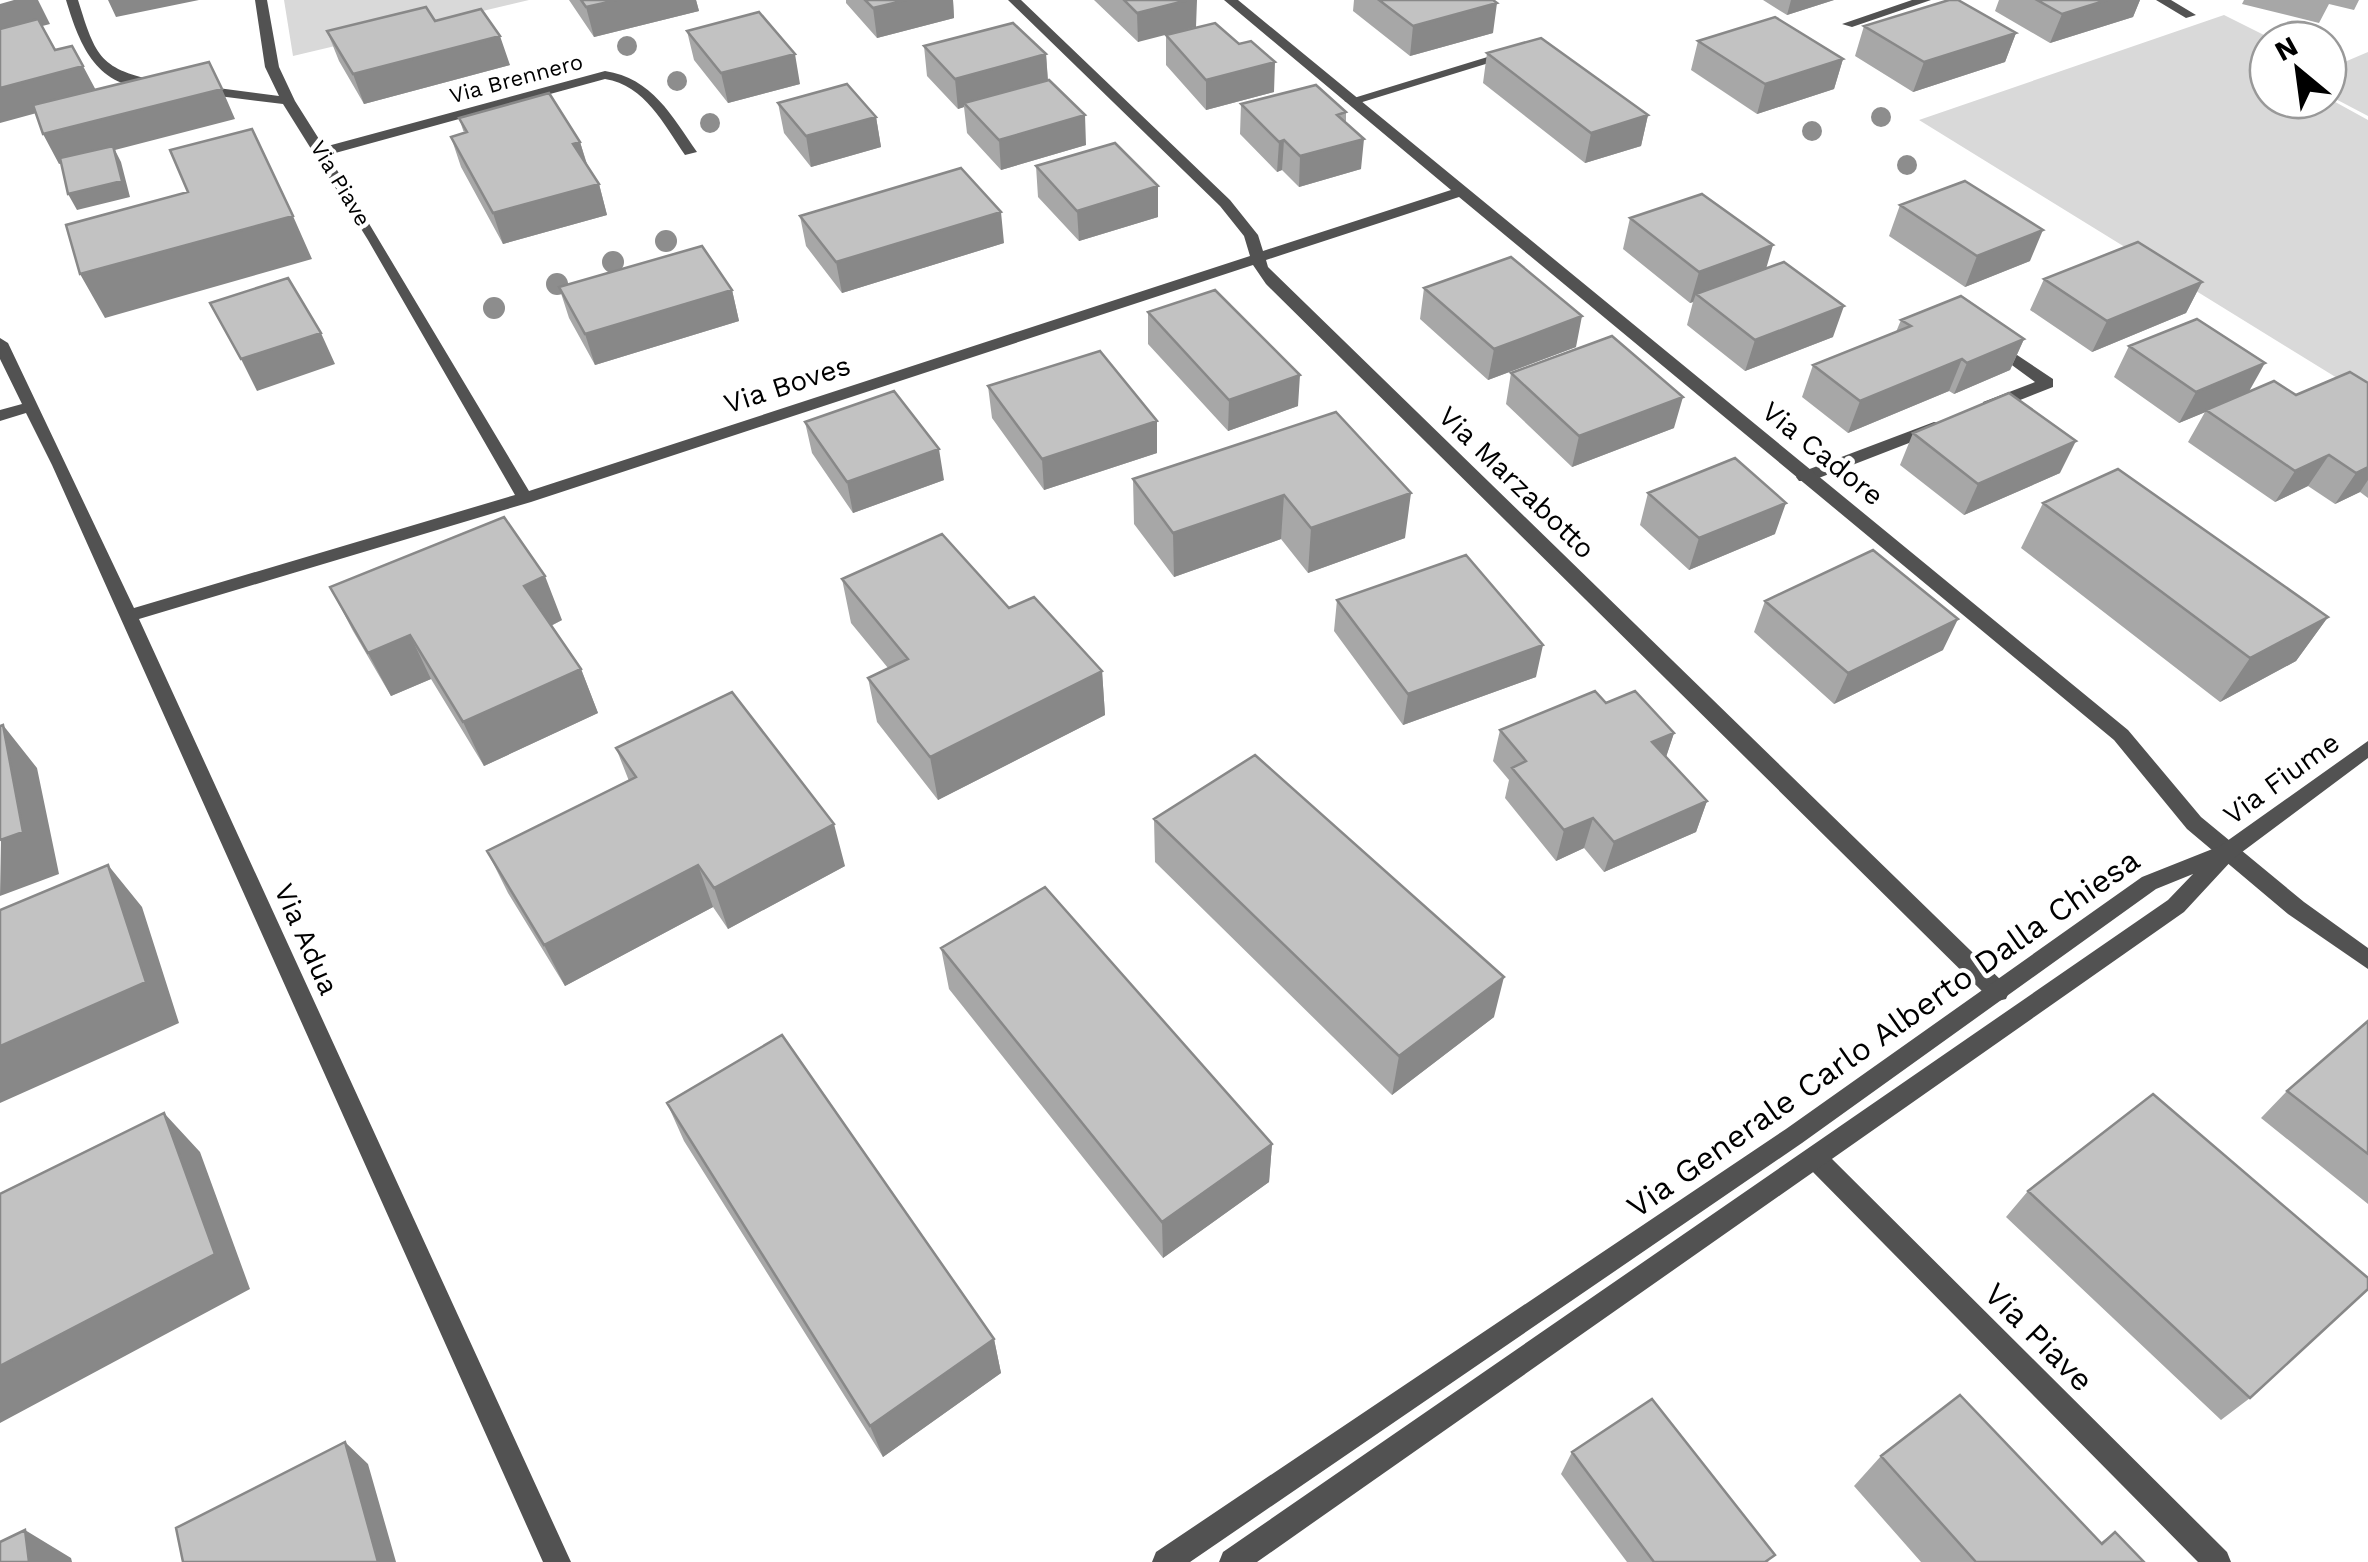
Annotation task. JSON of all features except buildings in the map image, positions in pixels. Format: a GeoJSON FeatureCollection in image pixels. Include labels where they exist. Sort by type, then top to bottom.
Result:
{"type":"FeatureCollection","features":[{"type":"Feature","properties":{"kind":"street"},"geometry":{"type":"LineString","coordinates":[[72,0],[92,59],[121,78],[288,101]]}},
{"type":"Feature","properties":{"kind":"street","name":"Via Piave"},"geometry":{"type":"LineString","coordinates":[[261,0],[272,67],[288,101],[322,152],[524,498]]}},
{"type":"Feature","properties":{"kind":"street","name":"Via Marzabotto"},"geometry":{"type":"LineString","coordinates":[[1014,0],[1226,203],[1250,235],[1258,259],[1277,287],[1998,992]]}},
{"type":"Feature","properties":{"kind":"street","name":"Via Cadore"},"geometry":{"type":"LineString","coordinates":[[1230,0],[2122,735],[2194,824],[2368,960]]}},
{"type":"Feature","properties":{"kind":"street"},"geometry":{"type":"LineString","coordinates":[[1848,24],[1925,0]]}},
{"type":"Feature","properties":{"kind":"street"},"geometry":{"type":"LineString","coordinates":[[2162,0],[2190,15]]}},
{"type":"Feature","properties":{"kind":"street"},"geometry":{"type":"LineString","coordinates":[[1351,101],[1533,48]]}},
{"type":"Feature","properties":{"kind":"street","name":"Via Brennero"},"geometry":{"type":"LineString","coordinates":[[322,152],[594,76],[614,75],[637,84],[690,152]]}},
{"type":"Feature","properties":{"kind":"street","name":"Via Boves"},"geometry":{"type":"LineString","coordinates":[[128,616],[524,498],[1460,192]]}},
{"type":"Feature","properties":{"kind":"street"},"geometry":{"type":"LineString","coordinates":[[1973,412],[2047,383],[1974,331]]}},
{"type":"Feature","properties":{"kind":"street","name":"Via Adua"},"geometry":{"type":"LineString","coordinates":[[0,342],[558,1562]]}},
{"type":"Feature","properties":{"kind":"street"},"geometry":{"type":"LineString","coordinates":[[0,416],[31,406]]}},
{"type":"Feature","properties":{"kind":"street"},"geometry":{"type":"LineString","coordinates":[[1805,477],[1954,419]]}},
{"type":"Feature","properties":{"kind":"street","name":"Via Fiume"},"geometry":{"type":"LineString","coordinates":[[2227,852],[2368,748]]}},
{"type":"Feature","properties":{"kind":"street"},"geometry":{"type":"LineString","coordinates":[[1233,1562],[2176,906],[2227,852]]}},
{"type":"Feature","properties":{"kind":"street","name":"Via Generale Carlo Alberto Dalla Chiesa"},"geometry":{"type":"LineString","coordinates":[[1166,1562],[1778,1147],[2149,883],[2227,852]]}},
{"type":"Feature","properties":{"kind":"street","name":"Via Piave"},"geometry":{"type":"LineString","coordinates":[[1815,1158],[2217,1562]]}},
{"type":"Feature","properties":{"kind":"shaded area"},"geometry":{"type":"Polygon","coordinates":[[[284,0],[529,0],[293,56],[284,0]]]}},
{"type":"Feature","properties":{"kind":"shaded area"},"geometry":{"type":"Polygon","coordinates":[[[2224,15],[2248,27],[2248,120],[2348,120],[2348,109],[2368,120],[2368,397],[1919,120],[2224,15]]]}},
{"type":"Feature","properties":{"kind":"shaded area"},"geometry":{"type":"Polygon","coordinates":[[[2368,52],[2368,116],[2348,106],[2348,60],[2368,52]]]}}]}
